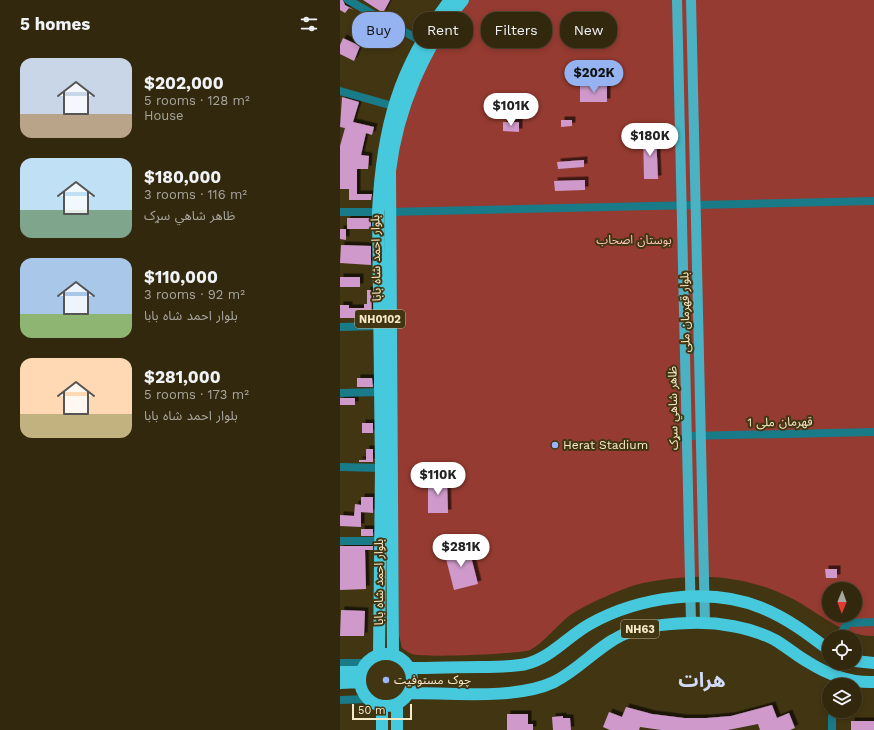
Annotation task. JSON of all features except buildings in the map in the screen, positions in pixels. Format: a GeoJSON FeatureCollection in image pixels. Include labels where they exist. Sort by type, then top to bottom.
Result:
{"type":"FeatureCollection","features":[{"type":"Feature","properties":{"kind":"highway","name":"بلوار احمد شاه بابا"},"geometry":{"type":"LineString","coordinates":[[442,12],[450,0]]}},
{"type":"Feature","properties":{"kind":"highway","name":"بلوار احمد شاه بابا"},"geometry":{"type":"LineString","coordinates":[[379,654],[381,468],[380,326],[384,212],[396,134],[413,83],[446,24],[464,0]]}},
{"type":"Feature","properties":{"kind":"highway","name":"بلوار احمد شاه بابا"},"geometry":{"type":"LineString","coordinates":[[393,654],[382,154],[393,106],[418,48]]}},
{"type":"Feature","properties":{"kind":"highway","name":"NH63"},"geometry":{"type":"LineString","coordinates":[[410,668],[509,666],[527,664],[546,656],[588,625],[611,613],[637,604],[663,599],[690,597],[720,598],[761,607],[802,629],[822,645]]}},
{"type":"Feature","properties":{"kind":"highway","name":"NH63"},"geometry":{"type":"LineString","coordinates":[[410,693],[498,694],[533,689],[554,682],[614,639],[637,630],[660,625],[691,623],[724,625],[750,630],[774,640],[808,662],[826,671],[847,679],[874,682]]}},
{"type":"Feature","properties":{"kind":"highway"},"geometry":{"type":"LineString","coordinates":[[340,683],[362,672],[379,654],[393,654],[400,657],[410,668],[413,685],[410,693],[397,705],[382,706],[368,699],[363,693],[362,672]]}},
{"type":"Feature","properties":{"kind":"highway"},"geometry":{"type":"LineString","coordinates":[[862,662],[874,663]]}},
{"type":"Feature","properties":{"kind":"highway"},"geometry":{"type":"LineString","coordinates":[[340,672],[362,672]]}},
{"type":"Feature","properties":{"kind":"highway"},"geometry":{"type":"LineString","coordinates":[[397,705],[397,730]]}},
{"type":"Feature","properties":{"kind":"highway"},"geometry":{"type":"LineString","coordinates":[[382,706],[382,730]]}},
{"type":"Feature","properties":{"kind":"main road","name":"ظاهر شاهي سړک"},"geometry":{"type":"LineString","coordinates":[[677,0],[691,623]]}},
{"type":"Feature","properties":{"kind":"main road","name":"بلوار قهرمان ملی"},"geometry":{"type":"LineString","coordinates":[[691,0],[706,623]]}},
{"type":"Feature","properties":{"kind":"street"},"geometry":{"type":"LineString","coordinates":[[348,0],[413,37]]}},
{"type":"Feature","properties":{"kind":"street"},"geometry":{"type":"LineString","coordinates":[[340,91],[393,106]]}},
{"type":"Feature","properties":{"kind":"street"},"geometry":{"type":"LineString","coordinates":[[340,212],[874,201]]}},
{"type":"Feature","properties":{"kind":"street"},"geometry":{"type":"LineString","coordinates":[[340,327],[380,326]]}},
{"type":"Feature","properties":{"kind":"street"},"geometry":{"type":"LineString","coordinates":[[340,393],[380,392]]}},
{"type":"Feature","properties":{"kind":"street","name":"قهرمان ملی 1"},"geometry":{"type":"LineString","coordinates":[[687,436],[874,432]]}},
{"type":"Feature","properties":{"kind":"street"},"geometry":{"type":"LineString","coordinates":[[340,467],[381,468]]}},
{"type":"Feature","properties":{"kind":"street"},"geometry":{"type":"LineString","coordinates":[[340,541],[380,541]]}},
{"type":"Feature","properties":{"kind":"street"},"geometry":{"type":"LineString","coordinates":[[842,630],[848,623],[874,622]]}},
{"type":"Feature","properties":{"kind":"street"},"geometry":{"type":"LineString","coordinates":[[340,662],[362,672]]}},
{"type":"Feature","properties":{"kind":"street"},"geometry":{"type":"LineString","coordinates":[[340,700],[368,699]]}},
{"type":"Feature","properties":{"kind":"street"},"geometry":{"type":"LineString","coordinates":[[832,718],[832,730]]}},
{"type":"Feature","properties":{"kind":"green space","name":"بوستان اصحاب"},"geometry":{"type":"Polygon","coordinates":[[[468,0],[874,0],[874,636],[862,635],[862,630],[847,630],[830,622],[862,622],[862,582],[822,582],[822,617],[793,599],[757,584],[720,578],[682,577],[643,583],[626,588],[584,607],[569,616],[541,643],[530,650],[491,654],[434,656],[412,654],[402,648],[399,635],[393,198],[399,133],[434,48],[473,48],[473,12],[460,12],[468,0]]]}},
{"type":"Feature","properties":{"kind":"place","name":"Herat Stadium"},"geometry":{"type":"Point","coordinates":[555,445]}},
{"type":"Feature","properties":{"kind":"place","name":"چوک مستوفیت"},"geometry":{"type":"Point","coordinates":[386,680]}},
{"type":"Feature","properties":{"kind":"district","name":"هرات"},"geometry":{"type":"Point","coordinates":[702,680]}}]}
